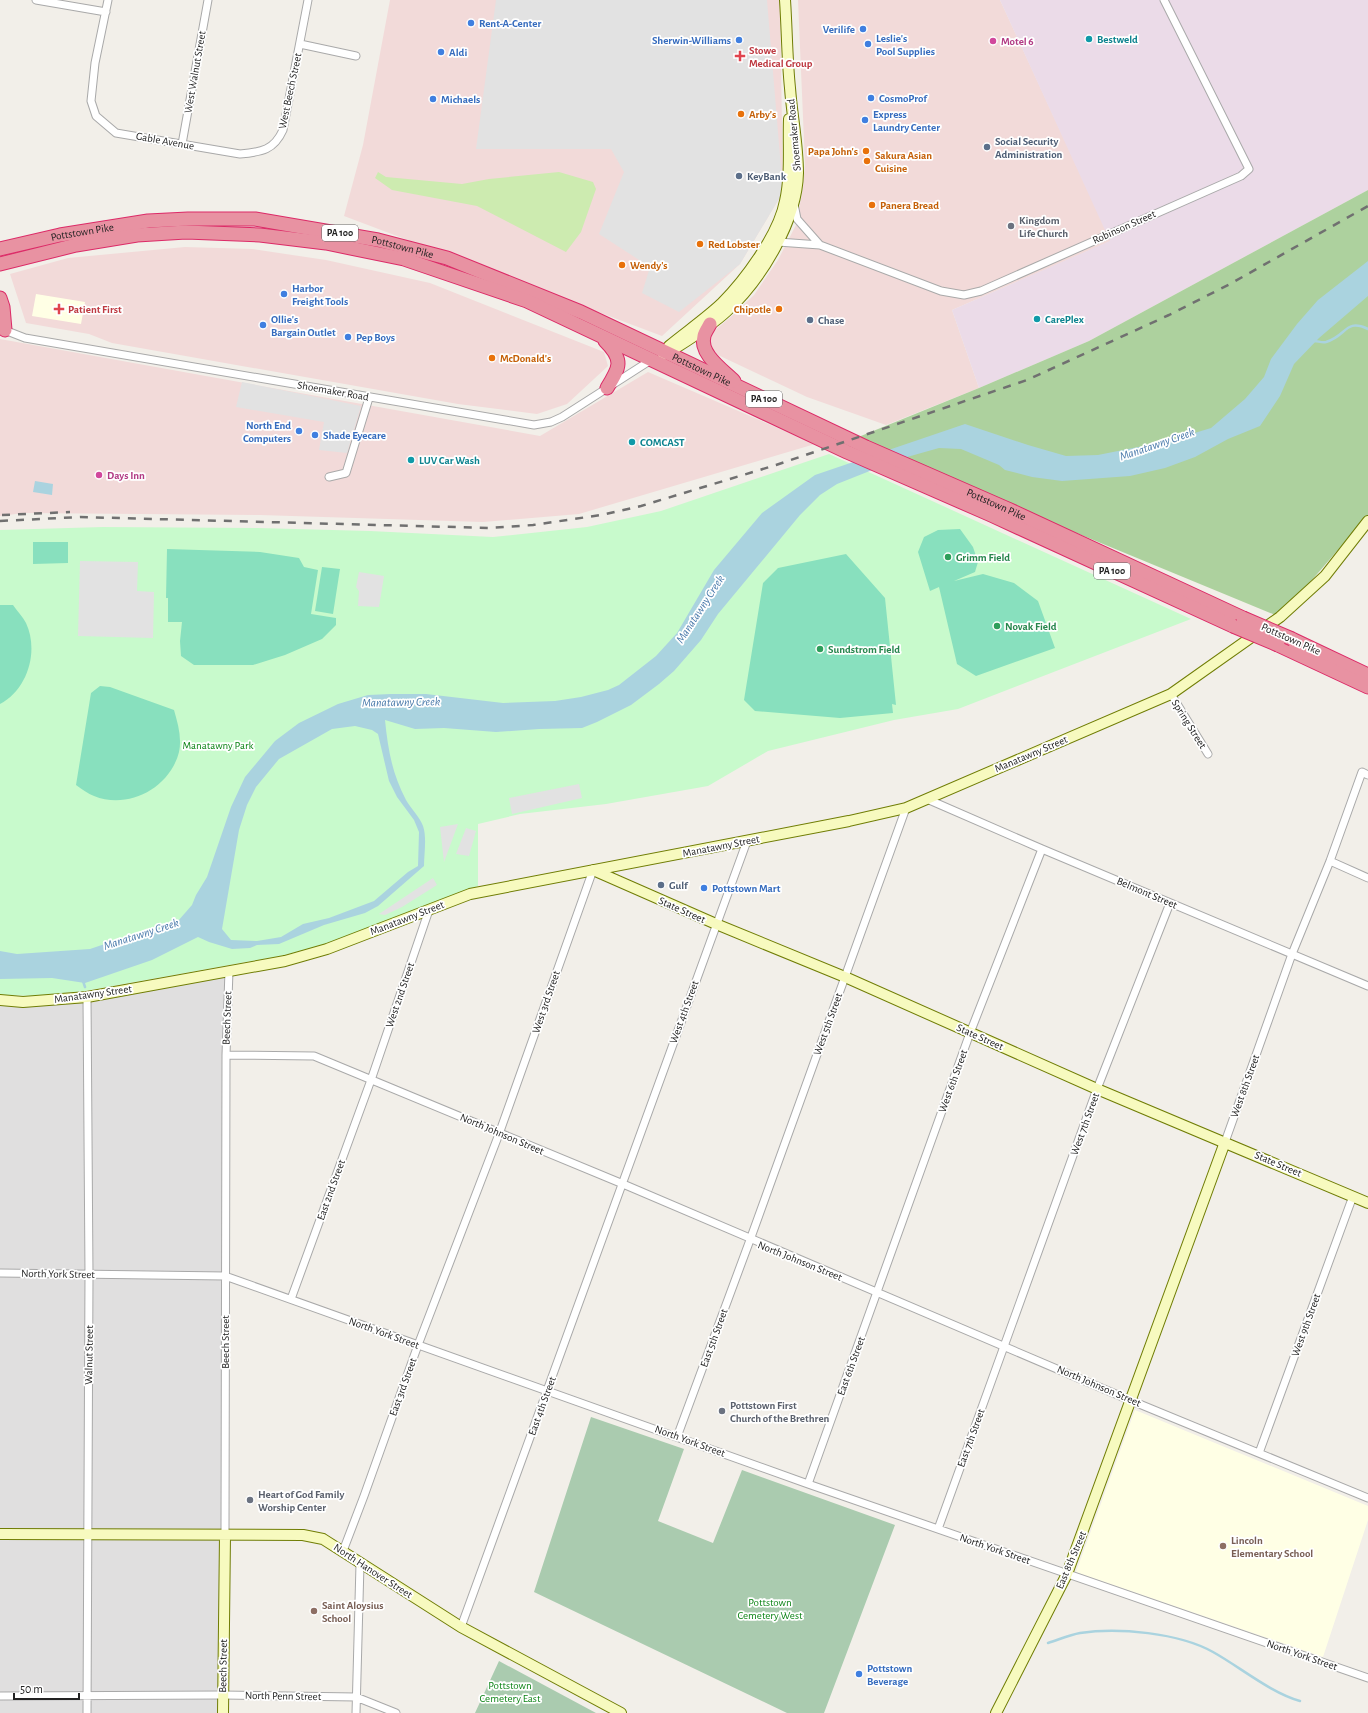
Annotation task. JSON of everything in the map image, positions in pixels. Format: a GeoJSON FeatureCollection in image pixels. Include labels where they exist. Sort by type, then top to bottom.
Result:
{"type":"FeatureCollection","features":[{"type":"Feature","properties":{"kind":"highway","name":"Pottstown Pike"},"geometry":{"type":"LineString","coordinates":[[4,247],[60,235],[148,221],[188,219],[255,219],[316,228],[378,240],[447,258],[582,312],[866,447],[1008,509],[1238,622],[1278,645],[1368,687]]}},
{"type":"Feature","properties":{"kind":"highway","name":"Pottstown Pike"},"geometry":{"type":"LineString","coordinates":[[0,264],[76,245],[137,235],[186,232],[275,237],[326,244],[404,259],[527,300],[847,452],[1238,622],[1292,639],[1368,675]]}},
{"type":"Feature","properties":{"kind":"highway"},"geometry":{"type":"LineString","coordinates":[[0,298],[3,307],[2,329]]}},
{"type":"Feature","properties":{"kind":"highway"},"geometry":{"type":"LineString","coordinates":[[710,324],[704,336],[704,345],[708,355],[741,388]]}},
{"type":"Feature","properties":{"kind":"highway"},"geometry":{"type":"LineString","coordinates":[[600,335],[614,349],[618,356],[619,363],[617,372],[607,388]]}},
{"type":"Feature","properties":{"kind":"street"},"geometry":{"type":"LineString","coordinates":[[36,0],[106,12],[108,0]]}},
{"type":"Feature","properties":{"kind":"street","name":"West Walnut Street"},"geometry":{"type":"LineString","coordinates":[[182,144],[208,0]]}},
{"type":"Feature","properties":{"kind":"street","name":"West Beech Street"},"geometry":{"type":"LineString","coordinates":[[240,154],[261,152],[278,141],[283,130],[308,0]]}},
{"type":"Feature","properties":{"kind":"street","name":"Shoemaker Road"},"geometry":{"type":"LineString","coordinates":[[666,352],[720,304],[740,282],[774,239],[794,204],[798,174],[798,148],[790,88],[785,0]]}},
{"type":"Feature","properties":{"kind":"street","name":"Robinson Street"},"geometry":{"type":"LineString","coordinates":[[774,239],[820,245],[941,291],[964,295],[981,291],[1241,176],[1249,169],[1164,0]]}},
{"type":"Feature","properties":{"kind":"street","name":"Gable Avenue"},"geometry":{"type":"LineString","coordinates":[[106,12],[95,63],[91,101],[96,116],[116,133],[240,154]]}},
{"type":"Feature","properties":{"kind":"street"},"geometry":{"type":"LineString","coordinates":[[300,44],[356,56]]}},
{"type":"Feature","properties":{"kind":"street","name":"Shoemaker Road"},"geometry":{"type":"LineString","coordinates":[[2,329],[25,338],[369,398],[534,425],[551,422],[562,417],[710,324],[728,310],[746,290],[762,268],[774,239],[787,191],[790,88]]}},
{"type":"Feature","properties":{"kind":"street","name":"Robinson Street"},"geometry":{"type":"LineString","coordinates":[[794,204],[797,219],[820,245]]}},
{"type":"Feature","properties":{"kind":"street"},"geometry":{"type":"LineString","coordinates":[[329,477],[346,473],[369,398]]}},
{"type":"Feature","properties":{"kind":"street","name":"Manatawny Street"},"geometry":{"type":"LineString","coordinates":[[0,1000],[23,1002],[87,997],[312,954],[470,894],[747,841],[906,808],[1170,694],[1280,617],[1325,576],[1368,521]]}},
{"type":"Feature","properties":{"kind":"street","name":"Spring Street"},"geometry":{"type":"LineString","coordinates":[[1170,694],[1208,754]]}},
{"type":"Feature","properties":{"kind":"street","name":"West 8th Street"},"geometry":{"type":"LineString","coordinates":[[1132,1401],[1292,954],[1365,774]]}},
{"type":"Feature","properties":{"kind":"street","name":"Belmont Street"},"geometry":{"type":"LineString","coordinates":[[927,799],[1368,986]]}},
{"type":"Feature","properties":{"kind":"street","name":"West 5th Street"},"geometry":{"type":"LineString","coordinates":[[750,1240],[906,808]]}},
{"type":"Feature","properties":{"kind":"street","name":"West 4th Street"},"geometry":{"type":"LineString","coordinates":[[623,1184],[747,841]]}},
{"type":"Feature","properties":{"kind":"street","name":"West 6th Street"},"geometry":{"type":"LineString","coordinates":[[878,1293],[970,1033],[1042,849]]}},
{"type":"Feature","properties":{"kind":"street"},"geometry":{"type":"LineString","coordinates":[[1330,861],[1368,878]]}},
{"type":"Feature","properties":{"kind":"street","name":"State Street"},"geometry":{"type":"LineString","coordinates":[[593,870],[716,924],[845,977],[1097,1089],[1368,1203]]}},
{"type":"Feature","properties":{"kind":"street","name":"West 3rd Street"},"geometry":{"type":"LineString","coordinates":[[499,1134],[593,870]]}},
{"type":"Feature","properties":{"kind":"street","name":"West 7th Street"},"geometry":{"type":"LineString","coordinates":[[1004,1346],[1097,1089],[1170,903]]}},
{"type":"Feature","properties":{"kind":"street","name":"West 2nd Street"},"geometry":{"type":"LineString","coordinates":[[371,1080],[429,910]]}},
{"type":"Feature","properties":{"kind":"street","name":"Beech Street"},"geometry":{"type":"LineString","coordinates":[[223,1713],[226,1055],[229,971]]}},
{"type":"Feature","properties":{"kind":"street","name":"Walnut Street"},"geometry":{"type":"LineString","coordinates":[[87,997],[89,1275],[87,1713]]}},
{"type":"Feature","properties":{"kind":"street","name":"North Johnson Street"},"geometry":{"type":"LineString","coordinates":[[226,1055],[314,1056],[499,1134],[623,1184],[750,1240],[1132,1401],[1368,1498]]}},
{"type":"Feature","properties":{"kind":"street","name":"East 2nd Street"},"geometry":{"type":"LineString","coordinates":[[290,1299],[371,1080]]}},
{"type":"Feature","properties":{"kind":"street","name":"East 3rd Street"},"geometry":{"type":"LineString","coordinates":[[343,1550],[418,1345],[499,1134]]}},
{"type":"Feature","properties":{"kind":"street","name":"East 4th Street"},"geometry":{"type":"LineString","coordinates":[[461,1627],[623,1184]]}},
{"type":"Feature","properties":{"kind":"street","name":"West 9th Street"},"geometry":{"type":"LineString","coordinates":[[1259,1453],[1353,1196]]}},
{"type":"Feature","properties":{"kind":"street","name":"East 5th Street"},"geometry":{"type":"LineString","coordinates":[[677,1437],[750,1240]]}},
{"type":"Feature","properties":{"kind":"street","name":"North York Street"},"geometry":{"type":"LineString","coordinates":[[0,1273],[225,1276],[808,1484],[1368,1678]]}},
{"type":"Feature","properties":{"kind":"street","name":"East 6th Street"},"geometry":{"type":"LineString","coordinates":[[808,1484],[878,1293]]}},
{"type":"Feature","properties":{"kind":"street","name":"East 7th Street"},"geometry":{"type":"LineString","coordinates":[[938,1529],[1004,1346]]}},
{"type":"Feature","properties":{"kind":"street","name":"East 8th Street"},"geometry":{"type":"LineString","coordinates":[[996,1713],[1068,1574],[1132,1401]]}},
{"type":"Feature","properties":{"kind":"street","name":"North Hanover Street"},"geometry":{"type":"LineString","coordinates":[[0,1534],[303,1536],[323,1540],[343,1550],[360,1564],[461,1627],[621,1713]]}},
{"type":"Feature","properties":{"kind":"street"},"geometry":{"type":"LineString","coordinates":[[356,1713],[360,1564]]}},
{"type":"Feature","properties":{"kind":"street","name":"North Penn Street"},"geometry":{"type":"LineString","coordinates":[[0,1696],[223,1695],[356,1698],[396,1713]]}},
{"type":"Feature","properties":{"kind":"shaded area"},"geometry":{"type":"Polygon","coordinates":[[[390,0],[780,0],[783,192],[740,264],[662,336],[344,216],[363,145],[390,0]]]}},
{"type":"Feature","properties":{"kind":"shaded area"},"geometry":{"type":"Polygon","coordinates":[[[496,0],[767,0],[783,192],[740,264],[679,312],[642,293],[650,267],[599,234],[624,172],[611,149],[476,149],[496,0]]]}},
{"type":"Feature","properties":{"kind":"shaded area"},"geometry":{"type":"Polygon","coordinates":[[[798,0],[1000,0],[1111,241],[952,310],[979,388],[886,425],[807,397],[718,355],[710,347],[710,341],[714,331],[754,295],[778,260],[796,225],[803,188],[805,164],[798,0]]]}},
{"type":"Feature","properties":{"kind":"shaded area"},"geometry":{"type":"Polygon","coordinates":[[[1000,0],[1368,0],[1368,190],[1089,341],[979,388],[952,310],[1110,241],[1000,0]]]}},
{"type":"Feature","properties":{"kind":"shaded area"},"geometry":{"type":"Polygon","coordinates":[[[185,247],[252,249],[326,260],[430,283],[604,352],[608,366],[567,404],[537,414],[458,404],[112,343],[89,334],[26,323],[10,274],[68,258],[185,247]]]}},
{"type":"Feature","properties":{"kind":"shaded area","name":"Patient First"},"geometry":{"type":"Polygon","coordinates":[[[36,294],[85,302],[81,324],[32,316],[36,294]]]}},
{"type":"Feature","properties":{"kind":"shaded area"},"geometry":{"type":"Polygon","coordinates":[[[0,339],[540,436],[648,372],[815,444],[579,514],[483,522],[260,515],[24,513],[0,516],[0,339]]]}},
{"type":"Feature","properties":{"kind":"shaded area"},"geometry":{"type":"Polygon","coordinates":[[[242,382],[361,406],[347,453],[319,450],[324,422],[236,407],[242,382]]]}},
{"type":"Feature","properties":{"kind":"shaded area"},"geometry":{"type":"Polygon","coordinates":[[[80,561],[138,562],[137,591],[154,592],[153,638],[78,636],[80,561]]]}},
{"type":"Feature","properties":{"kind":"shaded area"},"geometry":{"type":"Polygon","coordinates":[[[359,572],[384,576],[379,607],[358,606],[359,591],[356,587],[359,572]]]}},
{"type":"Feature","properties":{"kind":"shaded area"},"geometry":{"type":"Polygon","coordinates":[[[579,784],[582,798],[512,814],[509,798],[579,784]]]}},
{"type":"Feature","properties":{"kind":"shaded area"},"geometry":{"type":"Polygon","coordinates":[[[458,824],[444,862],[440,827],[458,824]]]}},
{"type":"Feature","properties":{"kind":"shaded area"},"geometry":{"type":"Polygon","coordinates":[[[466,828],[476,831],[469,856],[456,854],[466,828]]]}},
{"type":"Feature","properties":{"kind":"shaded area"},"geometry":{"type":"Polygon","coordinates":[[[433,878],[437,885],[402,907],[385,915],[379,914],[433,878]]]}},
{"type":"Feature","properties":{"kind":"shaded area"},"geometry":{"type":"Polygon","coordinates":[[[229,971],[223,1713],[0,1713],[0,1000],[23,1002],[229,971]]]}},
{"type":"Feature","properties":{"kind":"shaded area","name":"Lincoln Elementary School"},"geometry":{"type":"Polygon","coordinates":[[[1135,1410],[1368,1506],[1368,1520],[1323,1657],[1076,1572],[1135,1410]]]}},
{"type":"Feature","properties":{"kind":"green space"},"geometry":{"type":"Polygon","coordinates":[[[378,172],[386,177],[462,184],[489,179],[559,172],[593,182],[596,189],[581,232],[566,252],[477,206],[392,190],[375,178],[378,172]]]}},
{"type":"Feature","properties":{"kind":"green space"},"geometry":{"type":"Polygon","coordinates":[[[1368,190],[1368,515],[1280,617],[851,440],[1089,341],[1368,190]]]}},
{"type":"Feature","properties":{"kind":"green space","name":"Manatawny Park"},"geometry":{"type":"Polygon","coordinates":[[[829,454],[1191,619],[958,709],[894,720],[768,751],[708,786],[606,804],[520,814],[478,824],[478,886],[318,947],[280,956],[85,991],[35,996],[0,995],[0,530],[103,527],[258,528],[370,531],[493,537],[587,527],[661,511],[829,454]]]}},
{"type":"Feature","properties":{"kind":"green space","name":"Novak Field"},"geometry":{"type":"Polygon","coordinates":[[[960,529],[973,547],[978,562],[975,572],[954,581],[983,574],[1014,583],[1038,601],[1055,648],[976,676],[957,664],[939,587],[930,591],[918,552],[924,537],[938,530],[960,529]]]}},
{"type":"Feature","properties":{"kind":"green space"},"geometry":{"type":"Polygon","coordinates":[[[33,542],[68,542],[68,563],[33,564],[33,542]]]}},
{"type":"Feature","properties":{"kind":"green space"},"geometry":{"type":"Polygon","coordinates":[[[167,549],[260,552],[299,558],[304,567],[318,570],[311,614],[336,618],[336,625],[322,639],[285,655],[253,665],[194,665],[181,656],[180,641],[182,622],[168,622],[168,598],[166,598],[167,549]]]}},
{"type":"Feature","properties":{"kind":"green space","name":"Sundstrom Field"},"geometry":{"type":"Polygon","coordinates":[[[846,554],[885,598],[896,705],[892,704],[893,713],[840,718],[755,711],[744,700],[763,583],[778,568],[846,554]]]}},
{"type":"Feature","properties":{"kind":"green space"},"geometry":{"type":"Polygon","coordinates":[[[322,567],[340,569],[333,614],[315,611],[322,567]]]}},
{"type":"Feature","properties":{"kind":"green space"},"geometry":{"type":"Polygon","coordinates":[[[0,605],[13,605],[26,623],[30,634],[31,657],[24,679],[18,689],[0,704],[0,605]]]}},
{"type":"Feature","properties":{"kind":"green space"},"geometry":{"type":"Polygon","coordinates":[[[100,686],[110,687],[174,710],[180,742],[179,752],[174,765],[167,776],[157,785],[146,793],[133,798],[107,800],[92,795],[76,785],[91,693],[100,686]]]}},
{"type":"Feature","properties":{"kind":"green space","name":"Pottstown Cemetery West"},"geometry":{"type":"Polygon","coordinates":[[[591,1417],[684,1449],[658,1521],[713,1543],[742,1470],[895,1525],[824,1713],[787,1713],[534,1592],[591,1417]]]}},
{"type":"Feature","properties":{"kind":"green space","name":"Pottstown Cemetery East"},"geometry":{"type":"Polygon","coordinates":[[[499,1661],[596,1713],[475,1713],[499,1661]]]}},
{"type":"Feature","properties":{"kind":"water","name":"Manatawny Creek"},"geometry":{"type":"Polygon","coordinates":[[[1368,261],[1368,296],[1319,338],[1294,364],[1280,396],[1260,426],[1228,439],[1195,457],[1165,468],[1130,476],[1062,481],[1032,477],[1005,470],[999,465],[961,449],[939,448],[900,459],[837,484],[820,495],[800,515],[718,614],[701,640],[674,671],[631,705],[582,728],[496,732],[444,728],[415,729],[385,720],[389,751],[397,780],[406,800],[420,819],[423,826],[425,840],[424,866],[378,906],[365,913],[324,925],[279,944],[257,945],[250,948],[232,949],[198,937],[152,960],[85,983],[52,978],[0,979],[0,951],[17,954],[90,949],[178,921],[192,905],[207,877],[231,807],[245,777],[275,741],[299,723],[338,704],[368,695],[426,694],[503,703],[555,701],[581,697],[608,690],[619,685],[656,656],[677,633],[714,570],[762,513],[815,475],[965,424],[1066,456],[1098,455],[1168,441],[1211,428],[1245,399],[1264,377],[1271,359],[1297,324],[1318,300],[1368,261]],[[355,726],[332,729],[279,759],[256,787],[247,805],[239,830],[222,929],[231,940],[257,941],[281,937],[303,924],[329,918],[374,901],[408,872],[418,866],[419,832],[414,820],[397,797],[389,781],[378,734],[372,730],[355,726]]]}},
{"type":"Feature","properties":{"kind":"water"},"geometry":{"type":"Polygon","coordinates":[[[35,481],[53,484],[52,495],[33,492],[35,481]]]}},
{"type":"Feature","properties":{"kind":"waterway"},"geometry":{"type":"LineString","coordinates":[[1314,341],[1326,342],[1338,336],[1350,327],[1360,326],[1368,329]]}},
{"type":"Feature","properties":{"kind":"waterway"},"geometry":{"type":"LineString","coordinates":[[83,981],[85,987]]}},
{"type":"Feature","properties":{"kind":"waterway"},"geometry":{"type":"LineString","coordinates":[[1048,1643],[1076,1634],[1095,1631],[1130,1631],[1166,1636],[1199,1645],[1223,1658],[1267,1686],[1300,1701]]}},
{"type":"Feature","properties":{"kind":"railway"},"geometry":{"type":"LineString","coordinates":[[0,521],[80,517],[490,528],[533,525],[601,515],[641,506],[776,465],[1027,380],[1169,315],[1230,284],[1368,206]]}},
{"type":"Feature","properties":{"kind":"railway"},"geometry":{"type":"LineString","coordinates":[[2,515],[70,512]]}},
{"type":"Feature","properties":{"kind":"place","name":"Rent-A-Center"},"geometry":{"type":"Point","coordinates":[471,23]}},
{"type":"Feature","properties":{"kind":"place","name":"Verilife"},"geometry":{"type":"Point","coordinates":[863,29]}},
{"type":"Feature","properties":{"kind":"place","name":"Bestweld"},"geometry":{"type":"Point","coordinates":[1089,39]}},
{"type":"Feature","properties":{"kind":"place","name":"Sherwin-Williams"},"geometry":{"type":"Point","coordinates":[739,40]}},
{"type":"Feature","properties":{"kind":"place","name":"Motel 6"},"geometry":{"type":"Point","coordinates":[993,41]}},
{"type":"Feature","properties":{"kind":"place","name":"Leslie's Pool Supplies"},"geometry":{"type":"Point","coordinates":[868,44]}},
{"type":"Feature","properties":{"kind":"place","name":"Aldi"},"geometry":{"type":"Point","coordinates":[441,52]}},
{"type":"Feature","properties":{"kind":"place","name":"Stowe Medical Group"},"geometry":{"type":"Point","coordinates":[740,56]}},
{"type":"Feature","properties":{"kind":"place","name":"CosmoProf"},"geometry":{"type":"Point","coordinates":[871,98]}},
{"type":"Feature","properties":{"kind":"place","name":"Michaels"},"geometry":{"type":"Point","coordinates":[433,99]}},
{"type":"Feature","properties":{"kind":"place","name":"Arby's"},"geometry":{"type":"Point","coordinates":[741,114]}},
{"type":"Feature","properties":{"kind":"place","name":"Express Laundry Center"},"geometry":{"type":"Point","coordinates":[865,120]}},
{"type":"Feature","properties":{"kind":"place","name":"Social Security Administration"},"geometry":{"type":"Point","coordinates":[987,147]}},
{"type":"Feature","properties":{"kind":"place","name":"Papa John's"},"geometry":{"type":"Point","coordinates":[866,151]}},
{"type":"Feature","properties":{"kind":"place","name":"Sakura Asian Cuisine"},"geometry":{"type":"Point","coordinates":[867,161]}},
{"type":"Feature","properties":{"kind":"place","name":"KeyBank"},"geometry":{"type":"Point","coordinates":[739,176]}},
{"type":"Feature","properties":{"kind":"place","name":"Panera Bread"},"geometry":{"type":"Point","coordinates":[872,205]}},
{"type":"Feature","properties":{"kind":"place","name":"Kingdom Life Church"},"geometry":{"type":"Point","coordinates":[1011,226]}},
{"type":"Feature","properties":{"kind":"place","name":"Red Lobster"},"geometry":{"type":"Point","coordinates":[700,244]}},
{"type":"Feature","properties":{"kind":"place","name":"Wendy's"},"geometry":{"type":"Point","coordinates":[622,265]}},
{"type":"Feature","properties":{"kind":"place","name":"Harbor Freight Tools"},"geometry":{"type":"Point","coordinates":[284,294]}},
{"type":"Feature","properties":{"kind":"place","name":"Patient First"},"geometry":{"type":"Point","coordinates":[59,309]}},
{"type":"Feature","properties":{"kind":"place","name":"Chipotle"},"geometry":{"type":"Point","coordinates":[779,309]}},
{"type":"Feature","properties":{"kind":"place","name":"CarePlex"},"geometry":{"type":"Point","coordinates":[1037,319]}},
{"type":"Feature","properties":{"kind":"place","name":"Chase"},"geometry":{"type":"Point","coordinates":[810,320]}},
{"type":"Feature","properties":{"kind":"place","name":"Ollie's Bargain Outlet"},"geometry":{"type":"Point","coordinates":[263,325]}},
{"type":"Feature","properties":{"kind":"place","name":"Pep Boys"},"geometry":{"type":"Point","coordinates":[348,337]}},
{"type":"Feature","properties":{"kind":"place","name":"McDonald's"},"geometry":{"type":"Point","coordinates":[492,358]}},
{"type":"Feature","properties":{"kind":"place","name":"North End Computers"},"geometry":{"type":"Point","coordinates":[299,431]}},
{"type":"Feature","properties":{"kind":"place","name":"Shade Eyecare"},"geometry":{"type":"Point","coordinates":[315,435]}},
{"type":"Feature","properties":{"kind":"place","name":"COMCAST"},"geometry":{"type":"Point","coordinates":[632,442]}},
{"type":"Feature","properties":{"kind":"place","name":"LUV Car Wash"},"geometry":{"type":"Point","coordinates":[411,460]}},
{"type":"Feature","properties":{"kind":"place","name":"Days Inn"},"geometry":{"type":"Point","coordinates":[99,475]}},
{"type":"Feature","properties":{"kind":"place","name":"Grimm Field"},"geometry":{"type":"Point","coordinates":[948,557]}},
{"type":"Feature","properties":{"kind":"place","name":"Novak Field"},"geometry":{"type":"Point","coordinates":[997,626]}},
{"type":"Feature","properties":{"kind":"place","name":"Sundstrom Field"},"geometry":{"type":"Point","coordinates":[820,649]}},
{"type":"Feature","properties":{"kind":"place","name":"Gulf"},"geometry":{"type":"Point","coordinates":[661,885]}},
{"type":"Feature","properties":{"kind":"place","name":"Pottstown Mart"},"geometry":{"type":"Point","coordinates":[704,888]}},
{"type":"Feature","properties":{"kind":"place","name":"Pottstown First Church of the Brethren"},"geometry":{"type":"Point","coordinates":[722,1411]}},
{"type":"Feature","properties":{"kind":"place","name":"Heart of God Family Worship Center"},"geometry":{"type":"Point","coordinates":[250,1500]}},
{"type":"Feature","properties":{"kind":"place","name":"Lincoln Elementary School"},"geometry":{"type":"Point","coordinates":[1223,1546]}},
{"type":"Feature","properties":{"kind":"place","name":"Saint Aloysius School"},"geometry":{"type":"Point","coordinates":[314,1611]}},
{"type":"Feature","properties":{"kind":"place","name":"Pottstown Beverage"},"geometry":{"type":"Point","coordinates":[859,1674]}}]}
